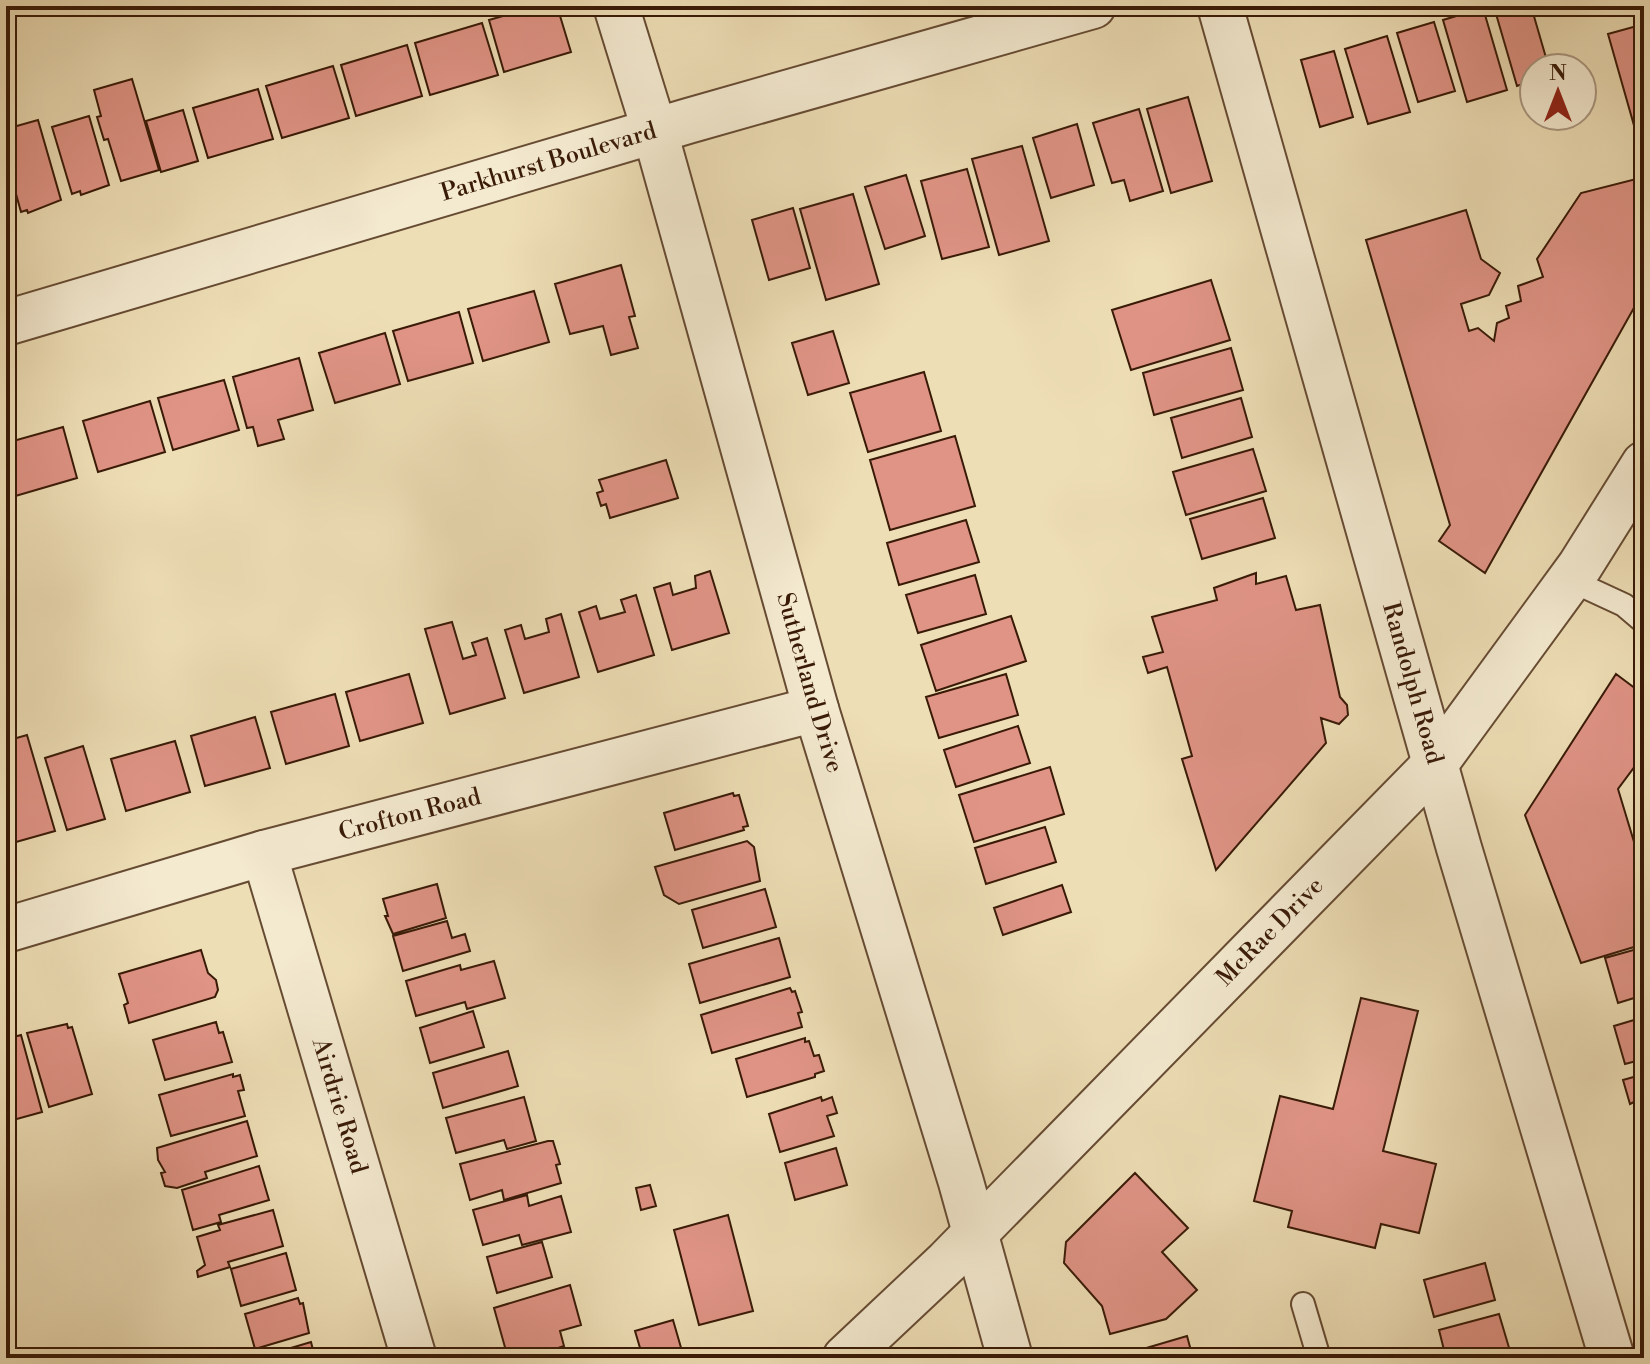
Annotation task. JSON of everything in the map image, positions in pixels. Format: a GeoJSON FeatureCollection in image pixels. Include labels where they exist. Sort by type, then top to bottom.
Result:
{"type":"FeatureCollection","features":[{"type":"Feature","properties":{"kind":"street","name":"Sutherland Drive"},"geometry":{"type":"LineString","coordinates":[[616,6],[655,132],[816,709],[1010,1358]]}},
{"type":"Feature","properties":{"kind":"street","name":"Parkhurst Boulevard"},"geometry":{"type":"LineString","coordinates":[[6,323],[1093,6]]}},
{"type":"Feature","properties":{"kind":"street","name":"Randolph Road"},"geometry":{"type":"LineString","coordinates":[[1220,6],[1414,695],[1612,1358]]}},
{"type":"Feature","properties":{"kind":"street","name":"McRae Drive"},"geometry":{"type":"LineString","coordinates":[[845,1358],[975,1233],[1436,763],[1570,580],[1644,464]]}},
{"type":"Feature","properties":{"kind":"street","name":"Crofton Road"},"geometry":{"type":"LineString","coordinates":[[6,930],[264,853],[816,709]]}},
{"type":"Feature","properties":{"kind":"street","name":"Airdrie Road"},"geometry":{"type":"LineString","coordinates":[[264,853],[414,1358]]}},
{"type":"Feature","properties":{"kind":"lane"},"geometry":{"type":"LineString","coordinates":[[1570,580],[1624,605],[1644,622]]}},
{"type":"Feature","properties":{"kind":"lane"},"geometry":{"type":"LineString","coordinates":[[1303,1304],[1319,1358]]}},
{"type":"Feature","properties":{"kind":"building"},"geometry":{"type":"Polygon","coordinates":[[[538,6],[557,6],[571,52],[504,72],[489,20],[538,6]]]}},
{"type":"Feature","properties":{"kind":"building"},"geometry":{"type":"Polygon","coordinates":[[[680,6],[712,6],[682,15],[680,6]]]}},
{"type":"Feature","properties":{"kind":"building"},"geometry":{"type":"Polygon","coordinates":[[[1531,6],[1544,52],[1518,52],[1517,86],[1494,7],[1531,6]]]}},
{"type":"Feature","properties":{"kind":"building"},"geometry":{"type":"Polygon","coordinates":[[[1483,8],[1507,90],[1467,102],[1443,20],[1483,8]]]}},
{"type":"Feature","properties":{"kind":"building"},"geometry":{"type":"Polygon","coordinates":[[[1434,22],[1455,91],[1418,102],[1397,33],[1434,22]]]}},
{"type":"Feature","properties":{"kind":"building"},"geometry":{"type":"Polygon","coordinates":[[[482,23],[498,75],[430,95],[415,43],[482,23]]]}},
{"type":"Feature","properties":{"kind":"building"},"geometry":{"type":"Polygon","coordinates":[[[1644,24],[1644,126],[1635,129],[1608,34],[1644,24]]]}},
{"type":"Feature","properties":{"kind":"building"},"geometry":{"type":"Polygon","coordinates":[[[1387,36],[1410,112],[1368,124],[1345,49],[1387,36]]]}},
{"type":"Feature","properties":{"kind":"building"},"geometry":{"type":"Polygon","coordinates":[[[407,45],[422,96],[356,116],[341,65],[407,45]]]}},
{"type":"Feature","properties":{"kind":"building"},"geometry":{"type":"Polygon","coordinates":[[[1334,51],[1353,117],[1320,127],[1301,60],[1334,51]]]}},
{"type":"Feature","properties":{"kind":"building"},"geometry":{"type":"Polygon","coordinates":[[[333,66],[349,118],[282,138],[266,86],[333,66]]]}},
{"type":"Feature","properties":{"kind":"building"},"geometry":{"type":"Polygon","coordinates":[[[132,79],[159,170],[121,181],[108,139],[104,140],[97,117],[101,116],[94,90],[132,79]]]}},
{"type":"Feature","properties":{"kind":"building"},"geometry":{"type":"Polygon","coordinates":[[[258,89],[273,139],[208,158],[193,108],[258,89]]]}},
{"type":"Feature","properties":{"kind":"building"},"geometry":{"type":"Polygon","coordinates":[[[1188,97],[1212,181],[1171,193],[1147,109],[1188,97]]]}},
{"type":"Feature","properties":{"kind":"building"},"geometry":{"type":"Polygon","coordinates":[[[1139,109],[1163,191],[1130,201],[1124,180],[1112,183],[1093,123],[1139,109]]]}},
{"type":"Feature","properties":{"kind":"building"},"geometry":{"type":"Polygon","coordinates":[[[183,110],[198,161],[161,172],[146,121],[183,110]]]}},
{"type":"Feature","properties":{"kind":"building"},"geometry":{"type":"Polygon","coordinates":[[[89,116],[109,185],[81,195],[80,191],[72,194],[52,127],[89,116]]]}},
{"type":"Feature","properties":{"kind":"building"},"geometry":{"type":"Polygon","coordinates":[[[38,120],[61,200],[28,213],[27,210],[21,212],[6,158],[6,129],[38,120]]]}},
{"type":"Feature","properties":{"kind":"building"},"geometry":{"type":"Polygon","coordinates":[[[1077,124],[1094,185],[1051,198],[1033,138],[1077,124]]]}},
{"type":"Feature","properties":{"kind":"building"},"geometry":{"type":"Polygon","coordinates":[[[1022,146],[1049,241],[999,255],[972,159],[1022,146]]]}},
{"type":"Feature","properties":{"kind":"building"},"geometry":{"type":"Polygon","coordinates":[[[967,169],[989,247],[942,259],[921,181],[967,169]]]}},
{"type":"Feature","properties":{"kind":"building"},"geometry":{"type":"Polygon","coordinates":[[[906,175],[925,236],[885,249],[865,187],[906,175]]]}},
{"type":"Feature","properties":{"kind":"building"},"geometry":{"type":"Polygon","coordinates":[[[1644,177],[1644,290],[1485,573],[1439,541],[1450,525],[1366,240],[1466,210],[1481,259],[1500,273],[1489,295],[1461,304],[1469,331],[1478,328],[1494,341],[1497,323],[1509,318],[1506,306],[1521,301],[1518,286],[1543,277],[1537,259],[1581,193],[1644,177]]]}},
{"type":"Feature","properties":{"kind":"building"},"geometry":{"type":"Polygon","coordinates":[[[853,194],[879,284],[826,300],[800,209],[853,194]]]}},
{"type":"Feature","properties":{"kind":"building"},"geometry":{"type":"Polygon","coordinates":[[[793,208],[810,268],[769,280],[752,220],[793,208]]]}},
{"type":"Feature","properties":{"kind":"building"},"geometry":{"type":"Polygon","coordinates":[[[621,265],[635,316],[629,317],[638,348],[611,355],[603,326],[570,334],[555,284],[621,265]]]}},
{"type":"Feature","properties":{"kind":"building"},"geometry":{"type":"Polygon","coordinates":[[[1211,280],[1230,340],[1131,370],[1112,310],[1211,280]]]}},
{"type":"Feature","properties":{"kind":"building"},"geometry":{"type":"Polygon","coordinates":[[[534,291],[549,342],[483,361],[468,309],[534,291]]]}},
{"type":"Feature","properties":{"kind":"building"},"geometry":{"type":"Polygon","coordinates":[[[459,312],[473,363],[408,381],[393,331],[459,312]]]}},
{"type":"Feature","properties":{"kind":"building"},"geometry":{"type":"Polygon","coordinates":[[[833,331],[849,383],[808,395],[792,343],[833,331]]]}},
{"type":"Feature","properties":{"kind":"building"},"geometry":{"type":"Polygon","coordinates":[[[385,333],[400,384],[335,403],[319,353],[385,333]]]}},
{"type":"Feature","properties":{"kind":"building"},"geometry":{"type":"Polygon","coordinates":[[[1231,348],[1243,390],[1154,415],[1143,373],[1231,348]]]}},
{"type":"Feature","properties":{"kind":"building"},"geometry":{"type":"Polygon","coordinates":[[[299,358],[313,410],[278,420],[284,439],[258,446],[253,427],[247,428],[233,377],[299,358]]]}},
{"type":"Feature","properties":{"kind":"building"},"geometry":{"type":"Polygon","coordinates":[[[924,372],[941,431],[868,452],[850,393],[924,372]]]}},
{"type":"Feature","properties":{"kind":"building"},"geometry":{"type":"Polygon","coordinates":[[[224,380],[239,430],[173,450],[158,398],[224,380]]]}},
{"type":"Feature","properties":{"kind":"building"},"geometry":{"type":"Polygon","coordinates":[[[1241,398],[1252,437],[1182,458],[1171,418],[1241,398]]]}},
{"type":"Feature","properties":{"kind":"building"},"geometry":{"type":"Polygon","coordinates":[[[150,401],[165,452],[98,472],[83,421],[150,401]]]}},
{"type":"Feature","properties":{"kind":"building"},"geometry":{"type":"Polygon","coordinates":[[[63,427],[77,478],[12,497],[6,476],[6,443],[63,427]]]}},
{"type":"Feature","properties":{"kind":"building"},"geometry":{"type":"Polygon","coordinates":[[[955,436],[975,506],[890,530],[870,460],[955,436]]]}},
{"type":"Feature","properties":{"kind":"building"},"geometry":{"type":"Polygon","coordinates":[[[1253,449],[1266,491],[1186,515],[1173,472],[1253,449]]]}},
{"type":"Feature","properties":{"kind":"building"},"geometry":{"type":"Polygon","coordinates":[[[666,460],[678,498],[610,518],[606,504],[601,506],[597,493],[603,491],[599,480],[666,460]]]}},
{"type":"Feature","properties":{"kind":"building"},"geometry":{"type":"Polygon","coordinates":[[[1263,498],[1275,538],[1202,559],[1190,519],[1263,498]]]}},
{"type":"Feature","properties":{"kind":"building"},"geometry":{"type":"Polygon","coordinates":[[[966,520],[979,562],[899,585],[887,543],[966,520]]]}},
{"type":"Feature","properties":{"kind":"building"},"geometry":{"type":"Polygon","coordinates":[[[710,571],[729,633],[672,650],[654,588],[670,583],[673,595],[696,588],[695,576],[710,571]]]}},
{"type":"Feature","properties":{"kind":"building"},"geometry":{"type":"Polygon","coordinates":[[[1256,573],[1256,584],[1286,576],[1296,610],[1320,605],[1340,697],[1347,705],[1348,715],[1339,724],[1321,718],[1326,743],[1216,870],[1182,759],[1192,756],[1167,667],[1148,673],[1143,657],[1163,652],[1152,617],[1217,600],[1214,588],[1256,573]]]}},
{"type":"Feature","properties":{"kind":"building"},"geometry":{"type":"Polygon","coordinates":[[[975,575],[986,614],[918,633],[906,595],[975,575]]]}},
{"type":"Feature","properties":{"kind":"building"},"geometry":{"type":"Polygon","coordinates":[[[636,595],[654,655],[598,672],[579,612],[596,606],[600,619],[625,612],[621,600],[636,595]]]}},
{"type":"Feature","properties":{"kind":"building"},"geometry":{"type":"Polygon","coordinates":[[[561,614],[579,677],[524,693],[505,630],[521,625],[525,639],[549,632],[546,619],[561,614]]]}},
{"type":"Feature","properties":{"kind":"building"},"geometry":{"type":"Polygon","coordinates":[[[1011,616],[1026,661],[936,691],[921,645],[1011,616]]]}},
{"type":"Feature","properties":{"kind":"building"},"geometry":{"type":"Polygon","coordinates":[[[452,622],[463,659],[476,655],[472,643],[487,638],[505,698],[450,714],[425,629],[452,622]]]}},
{"type":"Feature","properties":{"kind":"building"},"geometry":{"type":"Polygon","coordinates":[[[409,674],[423,723],[360,741],[346,692],[409,674]]]}},
{"type":"Feature","properties":{"kind":"building"},"geometry":{"type":"Polygon","coordinates":[[[1006,674],[1018,715],[939,738],[926,697],[1006,674]]]}},
{"type":"Feature","properties":{"kind":"building"},"geometry":{"type":"Polygon","coordinates":[[[1616,674],[1644,695],[1644,754],[1618,789],[1644,875],[1644,944],[1581,963],[1525,815],[1616,674]]]}},
{"type":"Feature","properties":{"kind":"building"},"geometry":{"type":"Polygon","coordinates":[[[335,694],[349,746],[286,764],[271,712],[335,694]]]}},
{"type":"Feature","properties":{"kind":"building"},"geometry":{"type":"Polygon","coordinates":[[[255,717],[270,768],[205,786],[191,736],[255,717]]]}},
{"type":"Feature","properties":{"kind":"building"},"geometry":{"type":"Polygon","coordinates":[[[1018,726],[1030,763],[956,787],[944,750],[1018,726]]]}},
{"type":"Feature","properties":{"kind":"building"},"geometry":{"type":"Polygon","coordinates":[[[27,735],[55,831],[16,842],[6,806],[6,741],[27,735]]]}},
{"type":"Feature","properties":{"kind":"building"},"geometry":{"type":"Polygon","coordinates":[[[175,741],[190,792],[126,811],[111,759],[175,741]]]}},
{"type":"Feature","properties":{"kind":"building"},"geometry":{"type":"Polygon","coordinates":[[[83,746],[105,819],[67,830],[45,758],[83,746]]]}},
{"type":"Feature","properties":{"kind":"building"},"geometry":{"type":"Polygon","coordinates":[[[1050,767],[1064,814],[974,842],[959,795],[1050,767]]]}},
{"type":"Feature","properties":{"kind":"building"},"geometry":{"type":"Polygon","coordinates":[[[733,793],[734,796],[739,795],[748,826],[743,827],[744,830],[675,850],[664,813],[733,793]]]}},
{"type":"Feature","properties":{"kind":"building"},"geometry":{"type":"Polygon","coordinates":[[[1045,827],[1056,862],[986,884],[975,848],[1045,827]]]}},
{"type":"Feature","properties":{"kind":"building"},"geometry":{"type":"Polygon","coordinates":[[[747,841],[754,847],[760,881],[679,904],[664,895],[655,867],[747,841]]]}},
{"type":"Feature","properties":{"kind":"building"},"geometry":{"type":"Polygon","coordinates":[[[437,884],[446,918],[393,934],[385,916],[388,916],[383,899],[437,884]]]}},
{"type":"Feature","properties":{"kind":"building"},"geometry":{"type":"Polygon","coordinates":[[[1062,885],[1071,912],[1003,935],[994,908],[1062,885]]]}},
{"type":"Feature","properties":{"kind":"building"},"geometry":{"type":"Polygon","coordinates":[[[765,889],[776,927],[703,948],[692,910],[765,889]]]}},
{"type":"Feature","properties":{"kind":"building"},"geometry":{"type":"Polygon","coordinates":[[[447,921],[452,938],[465,934],[470,951],[403,971],[393,936],[447,921]]]}},
{"type":"Feature","properties":{"kind":"building"},"geometry":{"type":"Polygon","coordinates":[[[779,938],[790,977],[700,1003],[689,964],[779,938]]]}},
{"type":"Feature","properties":{"kind":"building"},"geometry":{"type":"Polygon","coordinates":[[[1644,947],[1644,995],[1618,1003],[1605,958],[1644,947]]]}},
{"type":"Feature","properties":{"kind":"building"},"geometry":{"type":"Polygon","coordinates":[[[201,950],[208,973],[216,980],[218,990],[215,997],[129,1023],[124,1005],[128,1003],[119,974],[201,950]]]}},
{"type":"Feature","properties":{"kind":"building"},"geometry":{"type":"Polygon","coordinates":[[[494,961],[505,998],[467,1009],[465,1002],[416,1016],[406,981],[460,965],[461,970],[494,961]]]}},
{"type":"Feature","properties":{"kind":"building"},"geometry":{"type":"Polygon","coordinates":[[[790,988],[792,992],[795,991],[802,1012],[798,1013],[802,1027],[712,1053],[701,1015],[790,988]]]}},
{"type":"Feature","properties":{"kind":"building"},"geometry":{"type":"Polygon","coordinates":[[[1361,998],[1418,1011],[1383,1151],[1436,1164],[1419,1233],[1381,1224],[1375,1248],[1288,1227],[1292,1211],[1254,1201],[1280,1096],[1333,1109],[1361,998]]]}},
{"type":"Feature","properties":{"kind":"building"},"geometry":{"type":"Polygon","coordinates":[[[473,1011],[484,1047],[430,1063],[420,1028],[473,1011]]]}},
{"type":"Feature","properties":{"kind":"building"},"geometry":{"type":"Polygon","coordinates":[[[1644,1017],[1644,1059],[1625,1064],[1614,1026],[1644,1017]]]}},
{"type":"Feature","properties":{"kind":"building"},"geometry":{"type":"Polygon","coordinates":[[[216,1022],[219,1033],[223,1032],[232,1062],[165,1080],[153,1040],[216,1022]]]}},
{"type":"Feature","properties":{"kind":"building"},"geometry":{"type":"Polygon","coordinates":[[[67,1024],[68,1028],[72,1027],[92,1094],[49,1107],[27,1033],[67,1024]]]}},
{"type":"Feature","properties":{"kind":"building"},"geometry":{"type":"Polygon","coordinates":[[[21,1035],[42,1112],[6,1122],[6,1039],[21,1035]]]}},
{"type":"Feature","properties":{"kind":"building"},"geometry":{"type":"Polygon","coordinates":[[[805,1038],[814,1056],[819,1055],[824,1071],[815,1074],[815,1077],[747,1097],[736,1059],[805,1038]]]}},
{"type":"Feature","properties":{"kind":"building"},"geometry":{"type":"Polygon","coordinates":[[[508,1051],[518,1086],[443,1108],[433,1073],[508,1051]]]}},
{"type":"Feature","properties":{"kind":"building"},"geometry":{"type":"Polygon","coordinates":[[[233,1074],[233,1077],[240,1075],[244,1090],[238,1091],[245,1116],[171,1136],[159,1095],[233,1074]]]}},
{"type":"Feature","properties":{"kind":"building"},"geometry":{"type":"Polygon","coordinates":[[[1644,1074],[1644,1117],[1639,1119],[1634,1102],[1630,1104],[1623,1080],[1644,1074]]]}},
{"type":"Feature","properties":{"kind":"building"},"geometry":{"type":"Polygon","coordinates":[[[524,1097],[536,1141],[507,1149],[504,1140],[456,1153],[446,1118],[524,1097]]]}},
{"type":"Feature","properties":{"kind":"building"},"geometry":{"type":"Polygon","coordinates":[[[821,1097],[822,1101],[832,1097],[837,1113],[827,1116],[834,1136],[780,1152],[769,1114],[821,1097]]]}},
{"type":"Feature","properties":{"kind":"building"},"geometry":{"type":"Polygon","coordinates":[[[247,1121],[257,1156],[205,1172],[207,1178],[177,1188],[165,1186],[161,1173],[165,1172],[158,1160],[157,1148],[247,1121]]]}},
{"type":"Feature","properties":{"kind":"building"},"geometry":{"type":"Polygon","coordinates":[[[553,1141],[560,1164],[556,1165],[561,1183],[504,1200],[502,1190],[470,1200],[460,1164],[553,1141]]]}},
{"type":"Feature","properties":{"kind":"building"},"geometry":{"type":"Polygon","coordinates":[[[836,1148],[847,1185],[795,1200],[785,1163],[836,1148]]]}},
{"type":"Feature","properties":{"kind":"building"},"geometry":{"type":"Polygon","coordinates":[[[259,1166],[269,1200],[219,1215],[221,1222],[193,1230],[182,1190],[259,1166]]]}},
{"type":"Feature","properties":{"kind":"building"},"geometry":{"type":"Polygon","coordinates":[[[1135,1173],[1188,1228],[1162,1252],[1197,1290],[1166,1319],[1110,1334],[1102,1306],[1064,1263],[1066,1242],[1135,1173]]]}},
{"type":"Feature","properties":{"kind":"building"},"geometry":{"type":"Polygon","coordinates":[[[650,1185],[656,1206],[641,1210],[636,1188],[650,1185]]]}},
{"type":"Feature","properties":{"kind":"building"},"geometry":{"type":"Polygon","coordinates":[[[527,1195],[529,1206],[561,1196],[571,1232],[522,1245],[519,1235],[483,1245],[473,1210],[527,1195]]]}},
{"type":"Feature","properties":{"kind":"building"},"geometry":{"type":"Polygon","coordinates":[[[273,1210],[283,1246],[228,1262],[230,1267],[198,1277],[197,1271],[205,1265],[197,1237],[220,1230],[218,1225],[273,1210]]]}},
{"type":"Feature","properties":{"kind":"building"},"geometry":{"type":"Polygon","coordinates":[[[728,1215],[753,1311],[699,1325],[674,1230],[728,1215]]]}},
{"type":"Feature","properties":{"kind":"building"},"geometry":{"type":"Polygon","coordinates":[[[542,1242],[552,1277],[497,1293],[487,1257],[542,1242]]]}},
{"type":"Feature","properties":{"kind":"building"},"geometry":{"type":"Polygon","coordinates":[[[286,1253],[296,1290],[241,1306],[231,1269],[286,1253]]]}},
{"type":"Feature","properties":{"kind":"building"},"geometry":{"type":"Polygon","coordinates":[[[1485,1263],[1495,1300],[1434,1317],[1424,1280],[1485,1263]]]}},
{"type":"Feature","properties":{"kind":"building"},"geometry":{"type":"Polygon","coordinates":[[[570,1285],[581,1325],[560,1331],[564,1346],[529,1358],[508,1358],[494,1308],[570,1285]]]}},
{"type":"Feature","properties":{"kind":"building"},"geometry":{"type":"Polygon","coordinates":[[[298,1298],[300,1304],[303,1303],[309,1333],[255,1349],[245,1314],[298,1298]]]}},
{"type":"Feature","properties":{"kind":"building"},"geometry":{"type":"Polygon","coordinates":[[[1499,1314],[1510,1351],[1486,1358],[1446,1358],[1439,1330],[1499,1314]]]}},
{"type":"Feature","properties":{"kind":"building"},"geometry":{"type":"Polygon","coordinates":[[[673,1320],[684,1358],[643,1358],[635,1331],[673,1320]]]}},
{"type":"Feature","properties":{"kind":"building"},"geometry":{"type":"Polygon","coordinates":[[[1187,1336],[1193,1358],[1119,1358],[1119,1356],[1187,1336]]]}},
{"type":"Feature","properties":{"kind":"building"},"geometry":{"type":"Polygon","coordinates":[[[311,1342],[315,1358],[257,1358],[311,1342]]]}}]}
